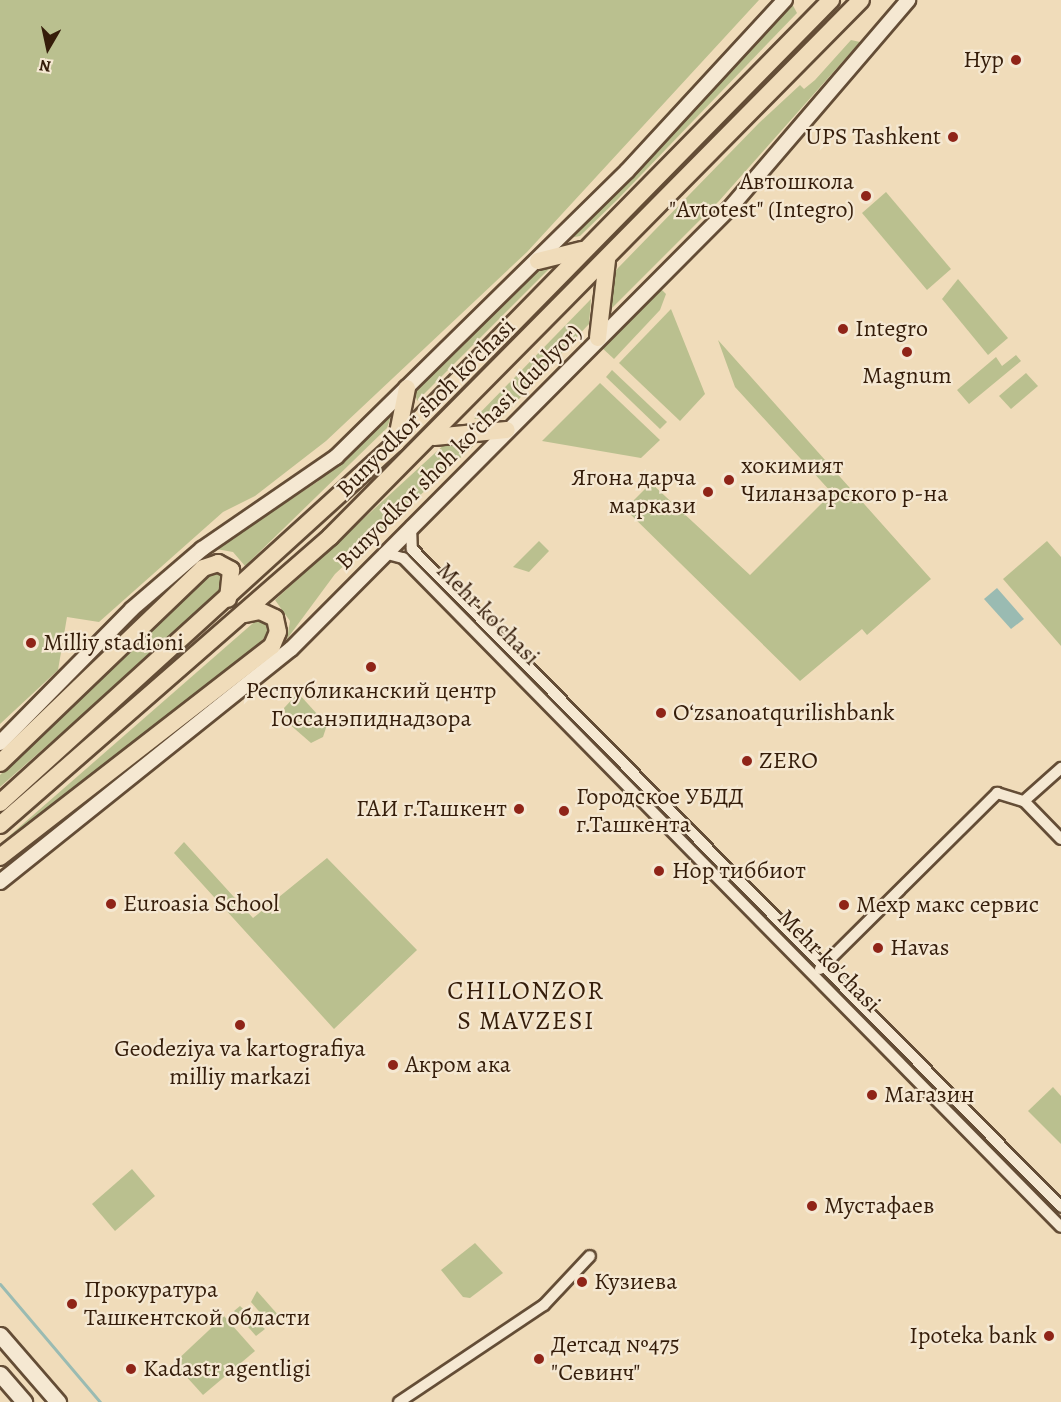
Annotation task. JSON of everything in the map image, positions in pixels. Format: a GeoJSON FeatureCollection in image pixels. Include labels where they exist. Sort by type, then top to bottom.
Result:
{"type":"FeatureCollection","features":[{"type":"Feature","properties":{"kind":"main road","name":"Bunyodkor shoh ko'chasi"},"geometry":{"type":"LineString","coordinates":[[0,825],[52,769],[228,598],[396,443],[582,250],[831,0]]}},
{"type":"Feature","properties":{"kind":"main road","name":"Bunyodkor shoh ko'chasi"},"geometry":{"type":"LineString","coordinates":[[0,803],[52,769],[244,614],[434,437],[861,0]]}},
{"type":"Feature","properties":{"kind":"main road"},"geometry":{"type":"LineString","coordinates":[[538,261],[582,250]]}},
{"type":"Feature","properties":{"kind":"main road"},"geometry":{"type":"LineString","coordinates":[[598,338],[607,260]]}},
{"type":"Feature","properties":{"kind":"main road"},"geometry":{"type":"LineString","coordinates":[[396,443],[407,388]]}},
{"type":"Feature","properties":{"kind":"main road"},"geometry":{"type":"LineString","coordinates":[[434,437],[507,430]]}},
{"type":"Feature","properties":{"kind":"main road"},"geometry":{"type":"LineString","coordinates":[[0,763],[203,568],[218,563],[231,570],[228,598]]}},
{"type":"Feature","properties":{"kind":"main road"},"geometry":{"type":"LineString","coordinates":[[0,857],[272,646],[278,632],[275,618],[260,611],[244,614]]}},
{"type":"Feature","properties":{"kind":"main road"},"geometry":{"type":"LineString","coordinates":[[0,1335],[58,1402]]}},
{"type":"Feature","properties":{"kind":"main road"},"geometry":{"type":"LineString","coordinates":[[24,1402],[5,1380],[14,1371],[33,1374]]}},
{"type":"Feature","properties":{"kind":"street"},"geometry":{"type":"LineString","coordinates":[[0,742],[141,602],[202,549],[336,457],[538,261],[785,0]]}},
{"type":"Feature","properties":{"kind":"street","name":"Bunyodkor shoh koʻchasi (dublyor)"},"geometry":{"type":"LineString","coordinates":[[0,882],[248,687],[730,208],[908,0]]}},
{"type":"Feature","properties":{"kind":"street","name":"Mehr ko'chasi"},"geometry":{"type":"LineString","coordinates":[[412,525],[412,549],[1061,1207]]}},
{"type":"Feature","properties":{"kind":"street"},"geometry":{"type":"LineString","coordinates":[[403,558],[412,549]]}},
{"type":"Feature","properties":{"kind":"street","name":"Mehr ko'chasi"},"geometry":{"type":"LineString","coordinates":[[384,553],[403,558],[1061,1227]]}},
{"type":"Feature","properties":{"kind":"street"},"geometry":{"type":"LineString","coordinates":[[1024,801],[1061,768]]}},
{"type":"Feature","properties":{"kind":"street"},"geometry":{"type":"LineString","coordinates":[[805,967],[819,962],[997,793],[1024,801],[1061,839]]}},
{"type":"Feature","properties":{"kind":"street"},"geometry":{"type":"LineString","coordinates":[[651,810],[660,801]]}},
{"type":"Feature","properties":{"kind":"street"},"geometry":{"type":"LineString","coordinates":[[665,825],[675,816]]}},
{"type":"Feature","properties":{"kind":"street"},"geometry":{"type":"LineString","coordinates":[[814,975],[819,962]]}},
{"type":"Feature","properties":{"kind":"street"},"geometry":{"type":"LineString","coordinates":[[899,1062],[909,1053]]}},
{"type":"Feature","properties":{"kind":"street"},"geometry":{"type":"LineString","coordinates":[[404,1401],[469,1360],[544,1305],[590,1256]]}},
{"type":"Feature","properties":{"kind":"green space"},"geometry":{"type":"Polygon","coordinates":[[[0,0],[759,0],[527,252],[326,441],[255,496],[223,512],[99,622],[67,617],[58,670],[0,724],[0,0]]]}},
{"type":"Feature","properties":{"kind":"green space"},"geometry":{"type":"Polygon","coordinates":[[[790,0],[797,13],[580,236],[564,239],[790,0]]]}},
{"type":"Feature","properties":{"kind":"green space"},"geometry":{"type":"Polygon","coordinates":[[[851,40],[860,42],[719,201],[608,312],[609,279],[618,268],[759,123],[800,85],[804,89],[815,80],[851,40]]]}},
{"type":"Feature","properties":{"kind":"green space"},"geometry":{"type":"Polygon","coordinates":[[[886,192],[951,269],[927,290],[862,213],[886,192]]]}},
{"type":"Feature","properties":{"kind":"green space"},"geometry":{"type":"Polygon","coordinates":[[[553,265],[417,401],[415,391],[537,268],[553,265]]]}},
{"type":"Feature","properties":{"kind":"green space"},"geometry":{"type":"Polygon","coordinates":[[[958,279],[1008,338],[988,355],[942,299],[958,279]]]}},
{"type":"Feature","properties":{"kind":"green space"},"geometry":{"type":"Polygon","coordinates":[[[658,286],[666,294],[660,310],[614,359],[600,346],[658,286]]]}},
{"type":"Feature","properties":{"kind":"green space"},"geometry":{"type":"Polygon","coordinates":[[[591,299],[589,324],[504,415],[474,419],[591,299]]]}},
{"type":"Feature","properties":{"kind":"green space"},"geometry":{"type":"Polygon","coordinates":[[[671,309],[705,394],[680,421],[619,363],[671,309]]]}},
{"type":"Feature","properties":{"kind":"green space"},"geometry":{"type":"Polygon","coordinates":[[[718,340],[931,579],[867,635],[862,629],[800,681],[625,509],[651,483],[750,575],[832,493],[735,387],[718,340]]]}},
{"type":"Feature","properties":{"kind":"green space"},"geometry":{"type":"Polygon","coordinates":[[[1016,355],[1021,361],[969,404],[957,390],[996,357],[1002,366],[1016,355]]]}},
{"type":"Feature","properties":{"kind":"green space"},"geometry":{"type":"Polygon","coordinates":[[[612,370],[667,422],[660,429],[606,377],[612,370]]]}},
{"type":"Feature","properties":{"kind":"green space"},"geometry":{"type":"Polygon","coordinates":[[[1026,373],[1038,386],[1011,409],[999,396],[1026,373]]]}},
{"type":"Feature","properties":{"kind":"green space"},"geometry":{"type":"Polygon","coordinates":[[[600,383],[660,440],[641,458],[542,441],[600,383]]]}},
{"type":"Feature","properties":{"kind":"green space"},"geometry":{"type":"Polygon","coordinates":[[[392,413],[387,428],[245,566],[233,552],[216,549],[317,482],[392,413]]]}},
{"type":"Feature","properties":{"kind":"green space"},"geometry":{"type":"Polygon","coordinates":[[[483,437],[335,574],[287,639],[290,621],[275,600],[447,442],[483,437]]]}},
{"type":"Feature","properties":{"kind":"green space"},"geometry":{"type":"Polygon","coordinates":[[[539,541],[549,551],[529,572],[513,567],[539,541]]]}},
{"type":"Feature","properties":{"kind":"green space"},"geometry":{"type":"Polygon","coordinates":[[[1047,541],[1061,557],[1061,646],[1003,579],[1047,541]]]}},
{"type":"Feature","properties":{"kind":"green space"},"geometry":{"type":"Polygon","coordinates":[[[218,567],[227,581],[194,616],[0,787],[0,775],[26,748],[218,567]]]}},
{"type":"Feature","properties":{"kind":"green space"},"geometry":{"type":"Polygon","coordinates":[[[259,618],[272,624],[269,633],[237,665],[0,844],[259,618]]]}},
{"type":"Feature","properties":{"kind":"green space"},"geometry":{"type":"Polygon","coordinates":[[[298,693],[327,725],[323,737],[311,743],[288,723],[284,708],[298,693]]]}},
{"type":"Feature","properties":{"kind":"green space"},"geometry":{"type":"Polygon","coordinates":[[[184,842],[253,918],[327,858],[417,950],[334,1029],[174,853],[184,842]]]}},
{"type":"Feature","properties":{"kind":"green space"},"geometry":{"type":"Polygon","coordinates":[[[1053,1087],[1061,1096],[1061,1144],[1028,1111],[1053,1087]]]}},
{"type":"Feature","properties":{"kind":"green space"},"geometry":{"type":"Polygon","coordinates":[[[132,1169],[155,1196],[115,1231],[92,1204],[132,1169]]]}},
{"type":"Feature","properties":{"kind":"green space"},"geometry":{"type":"Polygon","coordinates":[[[475,1243],[503,1273],[470,1298],[463,1297],[441,1270],[475,1243]]]}},
{"type":"Feature","properties":{"kind":"green space"},"geometry":{"type":"Polygon","coordinates":[[[257,1291],[279,1316],[270,1324],[251,1302],[257,1291]]]}},
{"type":"Feature","properties":{"kind":"green space"},"geometry":{"type":"Polygon","coordinates":[[[240,1306],[265,1329],[256,1336],[234,1311],[240,1306]]]}},
{"type":"Feature","properties":{"kind":"green space"},"geometry":{"type":"Polygon","coordinates":[[[224,1316],[255,1351],[203,1395],[174,1363],[224,1316]]]}},
{"type":"Feature","properties":{"kind":"water"},"geometry":{"type":"Polygon","coordinates":[[[997,588],[1024,619],[1011,629],[984,599],[997,588]]]}},
{"type":"Feature","properties":{"kind":"waterway"},"geometry":{"type":"LineString","coordinates":[[0,1284],[100,1402]]}},
{"type":"Feature","properties":{"kind":"place","name":"Нур"},"geometry":{"type":"Point","coordinates":[1016,60]}},
{"type":"Feature","properties":{"kind":"place","name":"UPS Tashkent"},"geometry":{"type":"Point","coordinates":[953,137]}},
{"type":"Feature","properties":{"kind":"place","name":"Автошкола \"Avtotest\" (Integro)"},"geometry":{"type":"Point","coordinates":[866,196]}},
{"type":"Feature","properties":{"kind":"place","name":"Integro"},"geometry":{"type":"Point","coordinates":[843,329]}},
{"type":"Feature","properties":{"kind":"place","name":"Magnum"},"geometry":{"type":"Point","coordinates":[907,352]}},
{"type":"Feature","properties":{"kind":"place","name":"хокимият Чиланзарского р-на"},"geometry":{"type":"Point","coordinates":[729,480]}},
{"type":"Feature","properties":{"kind":"place","name":"Ягона дарча маркази"},"geometry":{"type":"Point","coordinates":[708,492]}},
{"type":"Feature","properties":{"kind":"place","name":"Milliy stadioni"},"geometry":{"type":"Point","coordinates":[31,643]}},
{"type":"Feature","properties":{"kind":"place","name":"Республиканский центр Госсанэпиднадзора"},"geometry":{"type":"Point","coordinates":[371,667]}},
{"type":"Feature","properties":{"kind":"place","name":"Oʻzsanoatqurilishbank"},"geometry":{"type":"Point","coordinates":[661,713]}},
{"type":"Feature","properties":{"kind":"place","name":"ZERO"},"geometry":{"type":"Point","coordinates":[747,761]}},
{"type":"Feature","properties":{"kind":"place","name":"ГАИ г.Ташкент"},"geometry":{"type":"Point","coordinates":[519,809]}},
{"type":"Feature","properties":{"kind":"place","name":"Городское УБДД г.Ташкента"},"geometry":{"type":"Point","coordinates":[564,811]}},
{"type":"Feature","properties":{"kind":"place","name":"Нор тиббиот"},"geometry":{"type":"Point","coordinates":[659,871]}},
{"type":"Feature","properties":{"kind":"place","name":"Euroasia School"},"geometry":{"type":"Point","coordinates":[111,904]}},
{"type":"Feature","properties":{"kind":"place","name":"Мехр макс сервис"},"geometry":{"type":"Point","coordinates":[844,905]}},
{"type":"Feature","properties":{"kind":"place","name":"Havas"},"geometry":{"type":"Point","coordinates":[878,948]}},
{"type":"Feature","properties":{"kind":"place","name":"Geodeziya va kartografiya milliy markazi"},"geometry":{"type":"Point","coordinates":[240,1025]}},
{"type":"Feature","properties":{"kind":"place","name":"Акром ака"},"geometry":{"type":"Point","coordinates":[393,1065]}},
{"type":"Feature","properties":{"kind":"place","name":"Магазин"},"geometry":{"type":"Point","coordinates":[872,1095]}},
{"type":"Feature","properties":{"kind":"place","name":"Мустафаев"},"geometry":{"type":"Point","coordinates":[812,1206]}},
{"type":"Feature","properties":{"kind":"place","name":"Кузиева"},"geometry":{"type":"Point","coordinates":[582,1282]}},
{"type":"Feature","properties":{"kind":"place","name":"Прокуратура Ташкентской области"},"geometry":{"type":"Point","coordinates":[72,1304]}},
{"type":"Feature","properties":{"kind":"place","name":"Ipoteka bank"},"geometry":{"type":"Point","coordinates":[1049,1336]}},
{"type":"Feature","properties":{"kind":"place","name":"Детсад №475 \"Севинч\""},"geometry":{"type":"Point","coordinates":[539,1359]}},
{"type":"Feature","properties":{"kind":"place","name":"Kadastr agentligi"},"geometry":{"type":"Point","coordinates":[131,1369]}},
{"type":"Feature","properties":{"kind":"district","name":"CHILONZOR S MAVZESI"},"geometry":{"type":"Point","coordinates":[526,1006]}}]}
